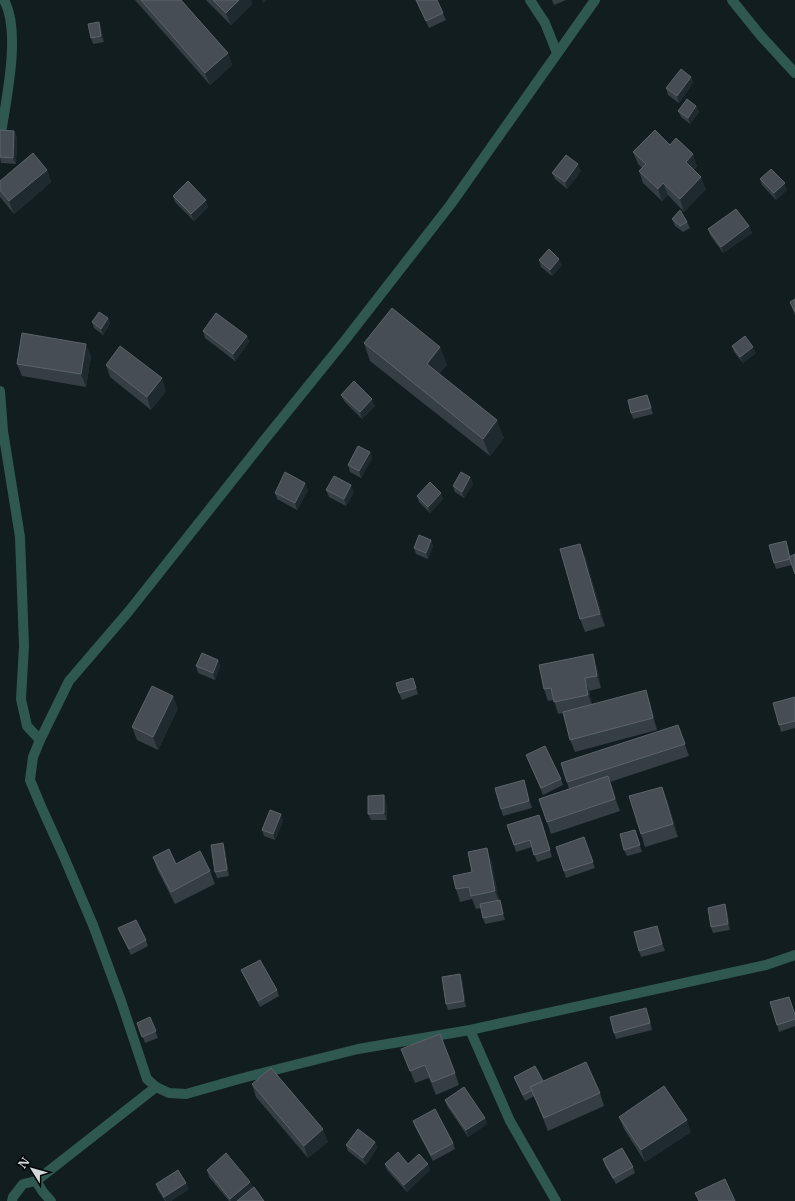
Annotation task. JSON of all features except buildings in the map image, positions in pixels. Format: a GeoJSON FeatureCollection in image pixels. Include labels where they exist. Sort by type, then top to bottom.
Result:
{"type":"FeatureCollection","features":[{"type":"Feature","properties":{"kind":"street"},"geometry":{"type":"LineString","coordinates":[[0,140],[9,77],[12,33],[9,14],[4,0]]}},
{"type":"Feature","properties":{"kind":"street"},"geometry":{"type":"LineString","coordinates":[[530,0],[545,24],[557,53]]}},
{"type":"Feature","properties":{"kind":"street"},"geometry":{"type":"LineString","coordinates":[[595,0],[451,204],[346,339],[257,448],[128,612],[69,682],[40,740],[34,757],[30,780],[93,925],[121,1000],[146,1079],[156,1087],[169,1093],[186,1094],[358,1049],[470,1030],[766,965],[795,955]]}},
{"type":"Feature","properties":{"kind":"street"},"geometry":{"type":"LineString","coordinates":[[732,0],[761,36],[795,73]]}},
{"type":"Feature","properties":{"kind":"street"},"geometry":{"type":"LineString","coordinates":[[0,391],[3,431],[20,537],[24,646],[21,699],[28,726],[40,740]]}},
{"type":"Feature","properties":{"kind":"street"},"geometry":{"type":"LineString","coordinates":[[470,1030],[510,1121],[556,1201]]}},
{"type":"Feature","properties":{"kind":"street"},"geometry":{"type":"LineString","coordinates":[[12,1201],[13,1197],[23,1184],[36,1181],[156,1087]]}},
{"type":"Feature","properties":{"kind":"street"},"geometry":{"type":"LineString","coordinates":[[36,1181],[51,1201]]}}]}
